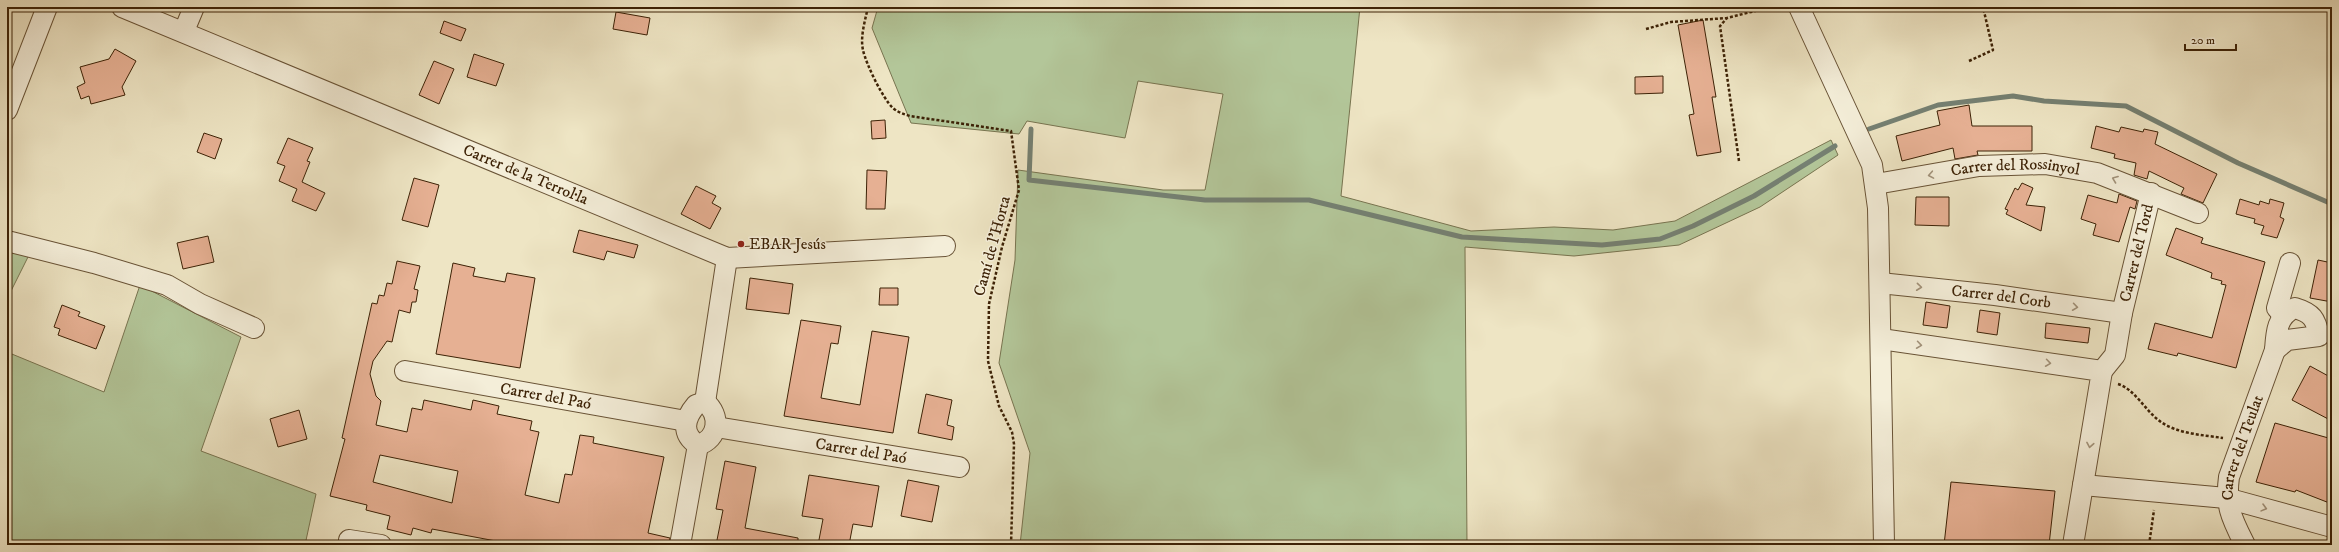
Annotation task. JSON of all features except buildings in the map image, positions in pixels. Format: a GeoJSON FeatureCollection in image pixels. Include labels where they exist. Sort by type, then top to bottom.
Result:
{"type":"FeatureCollection","features":[{"type":"Feature","properties":{"kind":"street"},"geometry":{"type":"LineString","coordinates":[[7,110],[47,7]]}},
{"type":"Feature","properties":{"kind":"street","name":"Carrer de la Terrol·la"},"geometry":{"type":"LineString","coordinates":[[122,7],[184,31],[727,258],[945,246]]}},
{"type":"Feature","properties":{"kind":"street"},"geometry":{"type":"LineString","coordinates":[[184,31],[194,7]]}},
{"type":"Feature","properties":{"kind":"street"},"geometry":{"type":"LineString","coordinates":[[1799,7],[1864,146],[1876,184],[1880,283],[1884,542]]}},
{"type":"Feature","properties":{"kind":"street","name":"Carrer del Rossinyol"},"geometry":{"type":"LineString","coordinates":[[1876,184],[1979,166],[2046,164],[2097,173],[2151,193],[2198,213]]}},
{"type":"Feature","properties":{"kind":"street","name":"Carrer del Tord"},"geometry":{"type":"LineString","coordinates":[[2101,376],[2115,356],[2122,313],[2151,193]]}},
{"type":"Feature","properties":{"kind":"street"},"geometry":{"type":"LineString","coordinates":[[7,241],[94,262],[167,285],[200,304],[254,328]]}},
{"type":"Feature","properties":{"kind":"street"},"geometry":{"type":"LineString","coordinates":[[705,402],[727,258]]}},
{"type":"Feature","properties":{"kind":"street"},"geometry":{"type":"LineString","coordinates":[[2275,350],[2287,340],[2325,340],[2316,320],[2311,314],[2295,308],[2283,315],[2277,308],[2290,263]]}},
{"type":"Feature","properties":{"kind":"street","name":"Carrer del Corb"},"geometry":{"type":"LineString","coordinates":[[1880,283],[1995,295],[2122,313]]}},
{"type":"Feature","properties":{"kind":"street","name":"Carrer del Teulat"},"geometry":{"type":"LineString","coordinates":[[2245,545],[2234,522],[2226,498],[2229,477],[2275,350],[2276,331],[2283,315]]}},
{"type":"Feature","properties":{"kind":"street"},"geometry":{"type":"LineString","coordinates":[[1881,339],[2101,376],[2073,545]]}},
{"type":"Feature","properties":{"kind":"street","name":"Carrer del Paó"},"geometry":{"type":"LineString","coordinates":[[405,371],[596,400],[686,421]]}},
{"type":"Feature","properties":{"kind":"street"},"geometry":{"type":"LineString","coordinates":[[705,402],[712,408],[716,417],[716,427],[712,437],[705,443],[698,445],[691,441],[686,433],[686,421],[696,405],[705,402]]}},
{"type":"Feature","properties":{"kind":"street","name":"Carrer del Paó"},"geometry":{"type":"LineString","coordinates":[[716,427],[958,467]]}},
{"type":"Feature","properties":{"kind":"street"},"geometry":{"type":"LineString","coordinates":[[680,545],[698,445]]}},
{"type":"Feature","properties":{"kind":"street"},"geometry":{"type":"LineString","coordinates":[[2083,485],[2226,498],[2332,526]]}},
{"type":"Feature","properties":{"kind":"street"},"geometry":{"type":"LineString","coordinates":[[349,540],[381,545]]}},
{"type":"Feature","properties":{"kind":"path","name":"Camí de l'Horta"},"geometry":{"type":"LineString","coordinates":[[868,7],[863,32],[863,49],[869,69],[892,107],[906,115],[1011,130],[1019,190],[1002,247],[989,304],[988,361],[999,406],[1012,432],[1014,444],[1011,545]]}},
{"type":"Feature","properties":{"kind":"path"},"geometry":{"type":"LineString","coordinates":[[1646,29],[1671,22],[1727,18],[1771,7]]}},
{"type":"Feature","properties":{"kind":"path"},"geometry":{"type":"LineString","coordinates":[[1969,61],[1993,50],[1983,7]]}},
{"type":"Feature","properties":{"kind":"path"},"geometry":{"type":"LineString","coordinates":[[1727,18],[1720,26],[1739,161]]}},
{"type":"Feature","properties":{"kind":"path"},"geometry":{"type":"LineString","coordinates":[[2101,376],[2125,386],[2146,409],[2162,423],[2180,430],[2242,442]]}},
{"type":"Feature","properties":{"kind":"path"},"geometry":{"type":"LineString","coordinates":[[2149,545],[2156,492]]}},
{"type":"Feature","properties":{"kind":"green space"},"geometry":{"type":"Polygon","coordinates":[[[878,7],[1360,7],[1341,196],[1471,231],[1554,227],[1613,230],[1675,221],[1831,140],[1838,155],[1760,207],[1679,245],[1574,256],[1465,247],[1467,545],[1020,545],[1030,453],[999,363],[1015,260],[1018,170],[1163,190],[1205,190],[1223,94],[1138,81],[1125,138],[1027,121],[1019,134],[911,123],[872,28],[878,7]]]}},
{"type":"Feature","properties":{"kind":"green space"},"geometry":{"type":"Polygon","coordinates":[[[7,249],[30,253],[7,299],[7,249]]]}},
{"type":"Feature","properties":{"kind":"green space"},"geometry":{"type":"Polygon","coordinates":[[[140,285],[241,337],[201,451],[316,494],[305,545],[7,545],[7,352],[104,392],[140,285]]]}},
{"type":"Feature","properties":{"kind":"waterway"},"geometry":{"type":"LineString","coordinates":[[1869,129],[1938,105],[2013,96],[2044,101],[2126,106],[2238,163],[2332,204]]}},
{"type":"Feature","properties":{"kind":"waterway"},"geometry":{"type":"LineString","coordinates":[[1031,129],[1029,180],[1205,200],[1309,200],[1462,237],[1602,245],[1660,239],[1693,226],[1754,196],[1835,146]]}},
{"type":"Feature","properties":{"kind":"place","name":"EBAR Jesús"},"geometry":{"type":"Point","coordinates":[741,244]}}]}
